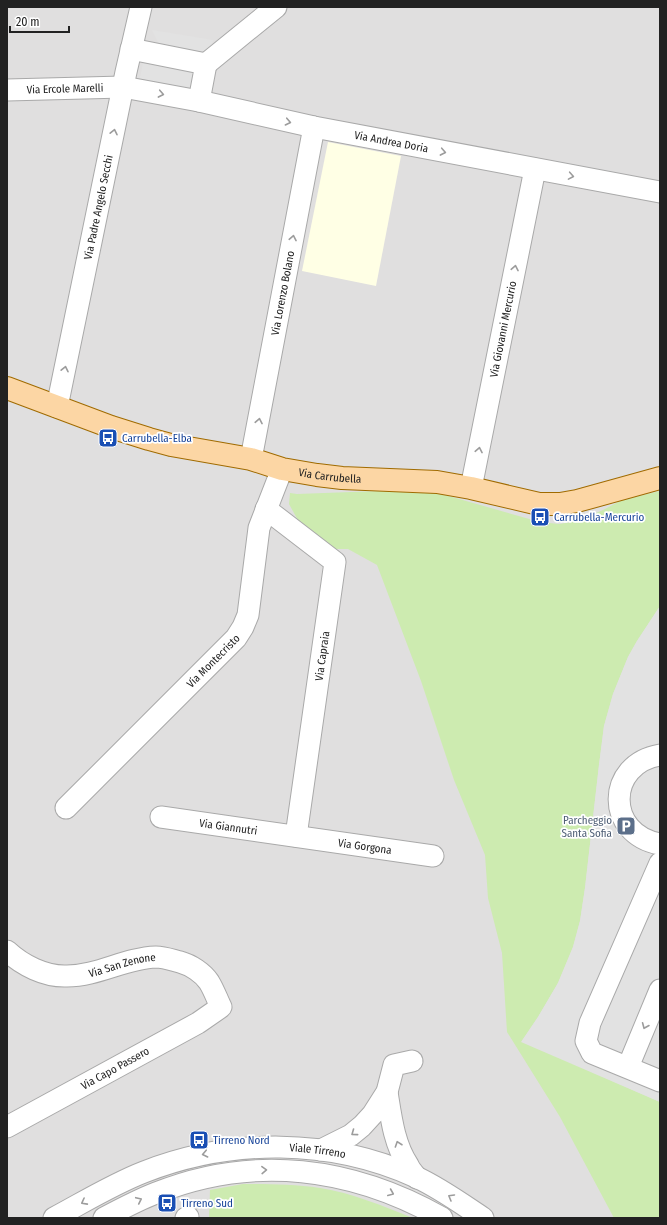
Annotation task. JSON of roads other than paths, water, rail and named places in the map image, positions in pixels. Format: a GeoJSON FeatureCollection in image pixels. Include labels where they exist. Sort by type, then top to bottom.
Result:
{"type":"FeatureCollection","features":[{"type":"Feature","properties":{"kind":"main road","name":"Via Carrubella"},"geometry":{"type":"LineString","coordinates":[[7,388],[121,430],[171,445],[251,459],[282,470],[317,475],[342,478],[437,482],[471,488],[539,504],[560,504],[577,501],[660,478]]}},
{"type":"Feature","properties":{"kind":"street","name":"Via Padre Angelo Secchi"},"geometry":{"type":"LineString","coordinates":[[57,407],[141,7]]}},
{"type":"Feature","properties":{"kind":"street"},"geometry":{"type":"LineString","coordinates":[[199,101],[206,64],[276,7]]}},
{"type":"Feature","properties":{"kind":"street"},"geometry":{"type":"LineString","coordinates":[[131,49],[206,64]]}},
{"type":"Feature","properties":{"kind":"street","name":"Via Ercole Marelli"},"geometry":{"type":"LineString","coordinates":[[7,90],[123,87]]}},
{"type":"Feature","properties":{"kind":"street","name":"Via Andrea Doria"},"geometry":{"type":"LineString","coordinates":[[123,87],[199,101],[314,127],[660,192]]}},
{"type":"Feature","properties":{"kind":"street","name":"Via Lorenzo Bolano"},"geometry":{"type":"LineString","coordinates":[[251,459],[314,127]]}},
{"type":"Feature","properties":{"kind":"street","name":"Via Giovanni Mercurio"},"geometry":{"type":"LineString","coordinates":[[471,488],[535,169]]}},
{"type":"Feature","properties":{"kind":"street","name":"Via Montecristo"},"geometry":{"type":"LineString","coordinates":[[66,808],[236,638],[248,615],[259,528],[282,470]]}},
{"type":"Feature","properties":{"kind":"street","name":"Via Capraia"},"geometry":{"type":"LineString","coordinates":[[266,509],[335,562],[296,836]]}},
{"type":"Feature","properties":{"kind":"street"},"geometry":{"type":"LineString","coordinates":[[660,755],[650,757],[637,763],[627,773],[621,786],[619,799],[621,813],[627,826],[637,835],[649,842],[660,844]]}},
{"type":"Feature","properties":{"kind":"street","name":"Via Giannutri"},"geometry":{"type":"LineString","coordinates":[[161,817],[296,836]]}},
{"type":"Feature","properties":{"kind":"street","name":"Via Gorgona"},"geometry":{"type":"LineString","coordinates":[[296,836],[433,856]]}},
{"type":"Feature","properties":{"kind":"street"},"geometry":{"type":"LineString","coordinates":[[660,863],[590,1023],[586,1042],[592,1053],[660,1081]]}},
{"type":"Feature","properties":{"kind":"street","name":"Via San Zenone"},"geometry":{"type":"LineString","coordinates":[[7,951],[26,965],[53,975],[66,977],[100,971],[140,959],[156,957],[170,959],[185,963],[198,970],[209,982],[221,1007]]}},
{"type":"Feature","properties":{"kind":"street"},"geometry":{"type":"LineString","coordinates":[[628,1067],[660,990]]}},
{"type":"Feature","properties":{"kind":"street","name":"Via Capo Passero"},"geometry":{"type":"LineString","coordinates":[[7,1127],[198,1023],[221,1007]]}},
{"type":"Feature","properties":{"kind":"street"},"geometry":{"type":"LineString","coordinates":[[321,1150],[351,1135],[362,1126],[374,1114],[387,1092],[394,1065],[412,1061]]}},
{"type":"Feature","properties":{"kind":"street"},"geometry":{"type":"LineString","coordinates":[[387,1092],[392,1126],[400,1148],[407,1164],[423,1181],[420,1205]]}},
{"type":"Feature","properties":{"kind":"street","name":"Viale Tirreno"},"geometry":{"type":"LineString","coordinates":[[54,1218],[143,1172],[186,1158],[236,1149],[265,1147],[289,1147],[321,1150],[350,1155],[390,1167],[423,1181],[458,1201],[483,1218]]}},
{"type":"Feature","properties":{"kind":"street","name":"Viale Tirreno"},"geometry":{"type":"LineString","coordinates":[[104,1218],[124,1207],[178,1185],[216,1176],[258,1171],[300,1171],[353,1180],[385,1190],[420,1205],[442,1218]]}},
{"type":"Feature","properties":{"kind":"place","name":"Carrubella-Elba"},"geometry":{"type":"Point","coordinates":[108,438]}},
{"type":"Feature","properties":{"kind":"place","name":"Carrubella-Mercurio"},"geometry":{"type":"Point","coordinates":[540,517]}},
{"type":"Feature","properties":{"kind":"place","name":"Parcheggio Santa Sofia"},"geometry":{"type":"Point","coordinates":[626,826]}},
{"type":"Feature","properties":{"kind":"place","name":"Tirreno Nord"},"geometry":{"type":"Point","coordinates":[199,1140]}},
{"type":"Feature","properties":{"kind":"place","name":"Tirreno Sud"},"geometry":{"type":"Point","coordinates":[167,1203]}}]}
